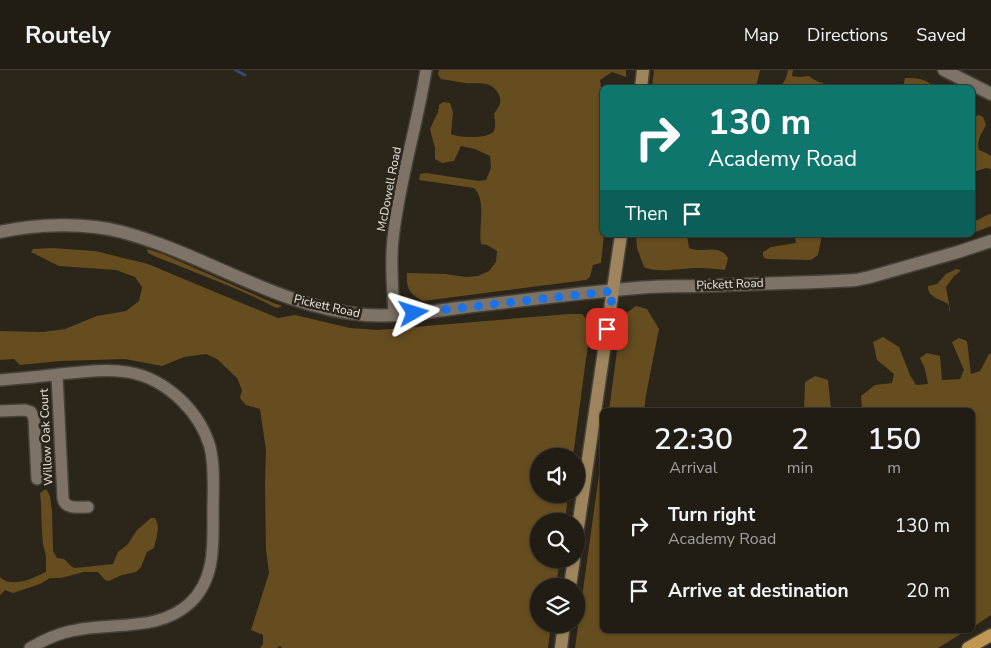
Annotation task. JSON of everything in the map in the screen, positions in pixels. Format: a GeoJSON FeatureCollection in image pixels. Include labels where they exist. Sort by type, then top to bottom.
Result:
{"type":"FeatureCollection","features":[{"type":"Feature","properties":{"kind":"main road"},"geometry":{"type":"LineString","coordinates":[[641,85],[643,70]]}},
{"type":"Feature","properties":{"kind":"main road"},"geometry":{"type":"LineString","coordinates":[[580,513],[621,237]]}},
{"type":"Feature","properties":{"kind":"main road"},"geometry":{"type":"LineString","coordinates":[[561,648],[563,633]]}},
{"type":"Feature","properties":{"kind":"main road"},"geometry":{"type":"LineString","coordinates":[[968,648],[991,635]]}},
{"type":"Feature","properties":{"kind":"street","name":"McDowell Road"},"geometry":{"type":"LineString","coordinates":[[394,315],[392,259],[396,213],[422,97],[426,70]]}},
{"type":"Feature","properties":{"kind":"street"},"geometry":{"type":"LineString","coordinates":[[944,70],[973,85]]}},
{"type":"Feature","properties":{"kind":"street"},"geometry":{"type":"LineString","coordinates":[[975,86],[991,94]]}},
{"type":"Feature","properties":{"kind":"street","name":"Pickett Road"},"geometry":{"type":"LineString","coordinates":[[0,232],[52,225],[114,230],[147,239],[265,288],[314,305],[368,315],[394,315],[637,288],[856,280],[991,241]]}},
{"type":"Feature","properties":{"kind":"street"},"geometry":{"type":"LineString","coordinates":[[0,380],[100,370],[139,374],[173,392],[192,412],[207,438],[213,465],[213,544],[211,565],[197,596],[175,614],[159,621],[72,630],[30,648]]}},
{"type":"Feature","properties":{"kind":"street","name":"Willow Oak Court"},"geometry":{"type":"LineString","coordinates":[[57,375],[63,499],[64,503],[68,506],[88,507]]}},
{"type":"Feature","properties":{"kind":"street"},"geometry":{"type":"LineString","coordinates":[[0,411],[25,410],[31,412],[34,418],[37,479]]}},
{"type":"Feature","properties":{"kind":"shaded area"},"geometry":{"type":"Polygon","coordinates":[[[439,70],[626,70],[626,77],[612,72],[600,80],[600,237],[604,237],[601,263],[593,265],[590,277],[586,280],[423,301],[414,296],[409,290],[407,273],[445,274],[466,277],[478,276],[489,271],[496,262],[497,251],[481,244],[481,207],[478,193],[474,188],[419,180],[420,174],[426,173],[479,181],[486,180],[491,168],[490,156],[475,149],[461,146],[454,161],[442,163],[435,159],[435,148],[430,129],[438,112],[439,105],[443,102],[450,103],[453,112],[451,134],[474,137],[491,134],[495,129],[494,114],[500,104],[500,99],[495,89],[488,84],[441,79],[438,75],[439,70]]]}},
{"type":"Feature","properties":{"kind":"shaded area"},"geometry":{"type":"Polygon","coordinates":[[[654,70],[760,70],[756,85],[652,85],[654,70]]]}},
{"type":"Feature","properties":{"kind":"shaded area"},"geometry":{"type":"Polygon","coordinates":[[[788,70],[793,70],[792,76],[809,76],[821,83],[823,82],[822,85],[781,85],[786,79],[788,70]]]}},
{"type":"Feature","properties":{"kind":"shaded area"},"geometry":{"type":"Polygon","coordinates":[[[905,78],[915,78],[933,85],[903,85],[905,78]]]}},
{"type":"Feature","properties":{"kind":"shaded area"},"geometry":{"type":"Polygon","coordinates":[[[976,116],[983,117],[986,125],[981,134],[978,147],[979,150],[991,156],[991,169],[986,168],[975,171],[975,118],[976,116]]]}},
{"type":"Feature","properties":{"kind":"shaded area"},"geometry":{"type":"Polygon","coordinates":[[[991,214],[991,226],[975,232],[975,220],[991,214]]]}},
{"type":"Feature","properties":{"kind":"shaded area"},"geometry":{"type":"Polygon","coordinates":[[[636,237],[687,237],[689,248],[694,250],[720,251],[728,258],[725,270],[695,268],[656,270],[644,267],[637,248],[636,237]]]}},
{"type":"Feature","properties":{"kind":"shaded area"},"geometry":{"type":"Polygon","coordinates":[[[822,237],[818,255],[811,260],[766,259],[763,256],[763,252],[771,247],[796,243],[795,238],[822,237]]]}},
{"type":"Feature","properties":{"kind":"shaded area"},"geometry":{"type":"Polygon","coordinates":[[[52,248],[95,251],[148,264],[278,318],[295,315],[350,328],[378,330],[582,314],[588,321],[590,329],[574,448],[530,448],[530,503],[567,503],[566,513],[530,513],[530,568],[559,568],[557,578],[530,578],[530,633],[550,633],[548,648],[282,648],[280,646],[277,648],[260,648],[263,644],[263,635],[251,630],[269,573],[266,549],[266,450],[260,409],[246,405],[240,398],[242,390],[237,378],[217,359],[206,354],[184,357],[162,366],[125,359],[60,361],[20,365],[14,359],[0,360],[0,331],[42,332],[65,329],[97,316],[126,311],[139,301],[142,287],[135,277],[116,270],[59,266],[31,252],[33,249],[52,248]]]}},
{"type":"Feature","properties":{"kind":"shaded area"},"geometry":{"type":"Polygon","coordinates":[[[147,249],[163,254],[282,306],[274,307],[241,291],[152,255],[148,253],[147,249]]]}},
{"type":"Feature","properties":{"kind":"shaded area"},"geometry":{"type":"Polygon","coordinates":[[[956,269],[961,270],[946,287],[949,312],[947,303],[931,295],[928,286],[937,284],[946,274],[956,269]]]}},
{"type":"Feature","properties":{"kind":"shaded area"},"geometry":{"type":"Polygon","coordinates":[[[636,306],[647,309],[659,329],[644,408],[609,408],[620,329],[625,314],[636,306]]]}},
{"type":"Feature","properties":{"kind":"shaded area"},"geometry":{"type":"Polygon","coordinates":[[[883,337],[899,347],[916,385],[928,384],[925,369],[920,358],[927,353],[940,356],[942,380],[960,379],[964,370],[952,342],[959,338],[967,341],[971,374],[980,371],[989,354],[991,354],[991,615],[975,626],[975,408],[862,408],[861,396],[875,385],[892,383],[894,374],[877,360],[873,342],[883,337]]]}},
{"type":"Feature","properties":{"kind":"shaded area"},"geometry":{"type":"Polygon","coordinates":[[[815,376],[828,380],[831,408],[804,408],[805,382],[815,376]]]}},
{"type":"Feature","properties":{"kind":"shaded area"},"geometry":{"type":"Polygon","coordinates":[[[600,467],[600,633],[962,633],[938,648],[575,648],[577,633],[585,633],[585,578],[600,467]]]}},
{"type":"Feature","properties":{"kind":"shaded area"},"geometry":{"type":"Polygon","coordinates":[[[46,489],[50,496],[52,511],[53,551],[57,558],[64,559],[72,567],[113,564],[118,552],[128,544],[137,530],[151,518],[155,518],[158,525],[154,548],[147,552],[141,567],[136,572],[122,575],[109,581],[105,580],[98,572],[84,572],[61,578],[50,578],[40,584],[13,593],[5,590],[0,595],[0,577],[10,582],[16,582],[46,572],[40,493],[46,489]]]}},
{"type":"Feature","properties":{"kind":"waterway"},"geometry":{"type":"LineString","coordinates":[[235,70],[245,75]]}},
{"type":"Feature","properties":{"kind":"route"},"geometry":{"type":"LineString","coordinates":[[414,313],[613,291],[607,329]]}}]}
